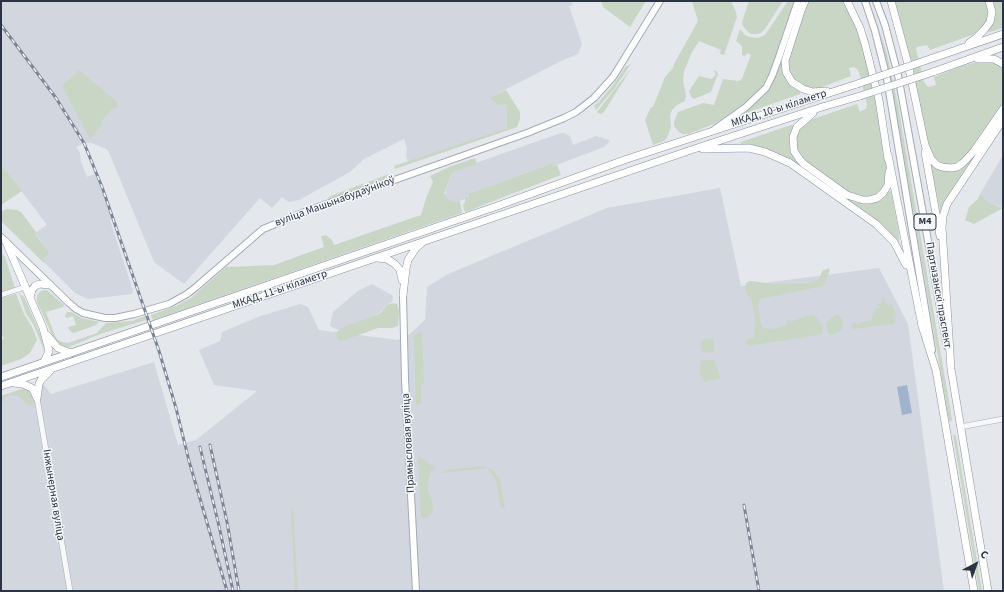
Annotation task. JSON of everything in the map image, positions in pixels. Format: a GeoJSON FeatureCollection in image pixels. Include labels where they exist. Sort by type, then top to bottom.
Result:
{"type":"FeatureCollection","features":[{"type":"Feature","properties":{"kind":"highway"},"geometry":{"type":"LineString","coordinates":[[805,1],[785,61],[788,77],[796,86],[808,91],[840,89]]}},
{"type":"Feature","properties":{"kind":"highway"},"geometry":{"type":"LineString","coordinates":[[846,1],[860,28],[880,100],[888,155],[912,281],[922,326],[936,370]]}},
{"type":"Feature","properties":{"kind":"highway"},"geometry":{"type":"LineString","coordinates":[[958,49],[976,38],[988,26],[992,12],[988,1]]}},
{"type":"Feature","properties":{"kind":"highway"},"geometry":{"type":"LineString","coordinates":[[891,3],[908,64],[937,226],[943,250]]}},
{"type":"Feature","properties":{"kind":"highway","name":"МКАД, 10-ы кіламетр"},"geometry":{"type":"LineString","coordinates":[[556,186],[627,159],[857,84],[1003,34]]}},
{"type":"Feature","properties":{"kind":"highway","name":"МКАД, 10-ы кіламетр"},"geometry":{"type":"LineString","coordinates":[[560,194],[822,107],[860,96],[1003,47]]}},
{"type":"Feature","properties":{"kind":"highway"},"geometry":{"type":"LineString","coordinates":[[934,71],[984,58],[994,59],[1003,64]]}},
{"type":"Feature","properties":{"kind":"highway"},"geometry":{"type":"LineString","coordinates":[[822,107],[807,117],[794,132],[794,151],[804,164],[847,195],[855,199],[866,200],[877,198],[886,189],[889,180],[888,155]]}},
{"type":"Feature","properties":{"kind":"highway"},"geometry":{"type":"LineString","coordinates":[[919,120],[926,149],[934,162],[942,167],[957,167],[970,157],[1003,109]]}},
{"type":"Feature","properties":{"kind":"highway"},"geometry":{"type":"LineString","coordinates":[[951,369],[943,250],[943,219],[946,208],[1003,120]]}},
{"type":"Feature","properties":{"kind":"highway"},"geometry":{"type":"LineString","coordinates":[[694,149],[749,148],[765,152],[793,165],[867,216],[885,231],[899,249],[912,281]]}},
{"type":"Feature","properties":{"kind":"highway","name":"МКАД, 11-ы кіламетр"},"geometry":{"type":"LineString","coordinates":[[1,377],[556,186]]}},
{"type":"Feature","properties":{"kind":"highway","name":"МКАД, 11-ы кіламетр"},"geometry":{"type":"LineString","coordinates":[[1,386],[560,194]]}},
{"type":"Feature","properties":{"kind":"highway"},"geometry":{"type":"LineString","coordinates":[[4,239],[43,328],[49,351],[44,362]]}},
{"type":"Feature","properties":{"kind":"highway"},"geometry":{"type":"LineString","coordinates":[[403,295],[408,260],[416,248],[426,240]]}},
{"type":"Feature","properties":{"kind":"highway"},"geometry":{"type":"LineString","coordinates":[[373,258],[387,259],[397,266],[402,275],[403,295]]}},
{"type":"Feature","properties":{"kind":"highway"},"geometry":{"type":"LineString","coordinates":[[30,297],[35,286],[40,284],[50,284]]}},
{"type":"Feature","properties":{"kind":"highway"},"geometry":{"type":"LineString","coordinates":[[43,328],[54,344],[64,351],[72,353]]}},
{"type":"Feature","properties":{"kind":"highway"},"geometry":{"type":"LineString","coordinates":[[37,398],[38,387],[41,380],[53,368]]}},
{"type":"Feature","properties":{"kind":"highway","name":"Партызанскі праспект"},"geometry":{"type":"LineString","coordinates":[[951,369],[988,591]]}},
{"type":"Feature","properties":{"kind":"highway","name":"Партызанскі праспект"},"geometry":{"type":"LineString","coordinates":[[936,370],[974,591]]}},
{"type":"Feature","properties":{"kind":"highway"},"geometry":{"type":"LineString","coordinates":[[12,383],[29,386],[32,388],[37,398]]}},
{"type":"Feature","properties":{"kind":"main road","name":"вуліца Машынабудаўнікоў"},"geometry":{"type":"LineString","coordinates":[[4,239],[76,309],[83,313],[104,318],[115,318],[169,304],[196,287],[263,228],[522,135],[576,112],[594,98],[613,77],[660,1]]}},
{"type":"Feature","properties":{"kind":"main road"},"geometry":{"type":"LineString","coordinates":[[708,133],[746,107],[766,88],[779,57],[798,1]]}},
{"type":"Feature","properties":{"kind":"main road"},"geometry":{"type":"LineString","coordinates":[[851,1],[860,28]]}},
{"type":"Feature","properties":{"kind":"main road","name":"Партызанскі праспект"},"geometry":{"type":"LineString","coordinates":[[865,1],[875,31],[887,79],[936,370]]}},
{"type":"Feature","properties":{"kind":"main road","name":"Партызанскі праспект"},"geometry":{"type":"LineString","coordinates":[[876,1],[885,25],[898,75],[951,369]]}},
{"type":"Feature","properties":{"kind":"main road","name":"Прамысловая вуліца"},"geometry":{"type":"LineString","coordinates":[[403,295],[405,379],[416,591]]}},
{"type":"Feature","properties":{"kind":"street"},"geometry":{"type":"LineString","coordinates":[[1,294],[25,287]]}},
{"type":"Feature","properties":{"kind":"street","name":"Інжынерная вуліца"},"geometry":{"type":"LineString","coordinates":[[37,398],[70,591]]}},
{"type":"Feature","properties":{"kind":"street"},"geometry":{"type":"LineString","coordinates":[[960,427],[1002,419]]}},
{"type":"Feature","properties":{"kind":"shaded area"},"geometry":{"type":"Polygon","coordinates":[[[1,1],[571,1],[573,5],[569,6],[582,44],[578,54],[563,60],[491,97],[506,104],[507,128],[408,162],[406,156],[407,149],[404,139],[364,159],[350,172],[299,200],[289,202],[282,197],[272,208],[260,198],[184,284],[154,262],[108,150],[92,143],[84,143],[76,147],[80,153],[81,162],[87,177],[95,174],[112,219],[110,220],[133,291],[132,294],[88,299],[75,293],[45,263],[44,259],[50,253],[35,233],[47,225],[1,164],[1,1]]]}},
{"type":"Feature","properties":{"kind":"shaded area"},"geometry":{"type":"Polygon","coordinates":[[[561,133],[570,136],[573,145],[596,136],[610,141],[604,147],[554,166],[553,163],[468,194],[469,197],[460,201],[456,202],[450,200],[445,196],[452,173],[561,133]]]}},
{"type":"Feature","properties":{"kind":"shaded area"},"geometry":{"type":"Polygon","coordinates":[[[1003,155],[1003,207],[990,203],[980,194],[1003,155]]]}},
{"type":"Feature","properties":{"kind":"shaded area"},"geometry":{"type":"Polygon","coordinates":[[[720,188],[741,286],[879,268],[908,324],[944,591],[1,591],[1,396],[28,387],[43,384],[51,394],[154,362],[178,445],[196,440],[257,391],[214,385],[199,350],[220,341],[222,332],[261,316],[300,304],[308,307],[319,330],[398,340],[411,333],[425,320],[427,287],[448,274],[607,208],[720,188]]]}},
{"type":"Feature","properties":{"kind":"shaded area"},"geometry":{"type":"Polygon","coordinates":[[[372,284],[393,296],[392,302],[385,306],[380,313],[338,330],[330,326],[333,312],[358,291],[372,284]]]}},
{"type":"Feature","properties":{"kind":"green space"},"geometry":{"type":"Polygon","coordinates":[[[601,1],[646,1],[630,27],[603,7],[601,1]]]}},
{"type":"Feature","properties":{"kind":"green space"},"geometry":{"type":"Polygon","coordinates":[[[692,1],[731,1],[737,17],[724,55],[720,54],[721,50],[699,41],[692,52],[684,71],[683,80],[686,96],[685,101],[677,105],[672,110],[670,115],[671,127],[667,138],[664,141],[653,145],[645,120],[651,107],[653,107],[665,77],[673,68],[698,21],[692,1]]]}},
{"type":"Feature","properties":{"kind":"green space"},"geometry":{"type":"Polygon","coordinates":[[[749,1],[783,1],[761,33],[751,34],[743,26],[742,22],[749,1]]]}},
{"type":"Feature","properties":{"kind":"green space"},"geometry":{"type":"Polygon","coordinates":[[[788,1],[795,1],[777,59],[756,96],[738,110],[714,124],[688,134],[682,134],[679,132],[674,126],[678,112],[703,103],[714,105],[723,79],[738,81],[742,79],[751,55],[747,53],[745,56],[742,55],[742,46],[736,41],[740,29],[745,35],[750,37],[758,38],[765,35],[788,1]]]}},
{"type":"Feature","properties":{"kind":"green space"},"geometry":{"type":"Polygon","coordinates":[[[800,1],[802,1],[783,71],[787,82],[801,92],[800,94],[746,113],[745,110],[751,107],[763,96],[773,82],[783,56],[800,1]]]}},
{"type":"Feature","properties":{"kind":"green space"},"geometry":{"type":"Polygon","coordinates":[[[807,1],[844,1],[855,22],[877,99],[888,169],[887,182],[880,193],[865,198],[850,194],[807,164],[799,156],[795,142],[799,129],[810,120],[857,104],[860,112],[866,109],[867,104],[859,72],[856,68],[849,68],[851,76],[814,90],[798,84],[790,76],[788,64],[790,52],[807,1]]]}},
{"type":"Feature","properties":{"kind":"green space"},"geometry":{"type":"Polygon","coordinates":[[[866,1],[869,1],[887,54],[898,105],[952,419],[951,422],[949,421],[893,94],[885,61],[866,1]]]}},
{"type":"Feature","properties":{"kind":"green space"},"geometry":{"type":"Polygon","coordinates":[[[893,1],[986,1],[989,6],[989,19],[977,33],[930,50],[927,45],[917,47],[916,49],[924,82],[928,87],[936,85],[934,77],[962,66],[985,61],[993,62],[1003,68],[1003,104],[966,158],[954,165],[942,164],[934,158],[930,150],[893,1]]]}},
{"type":"Feature","properties":{"kind":"green space"},"geometry":{"type":"Polygon","coordinates":[[[993,1],[1003,1],[1003,28],[990,32],[988,30],[995,16],[993,1]]]}},
{"type":"Feature","properties":{"kind":"green space"},"geometry":{"type":"Polygon","coordinates":[[[631,64],[614,89],[596,110],[594,105],[598,103],[614,84],[625,67],[631,64]]]}},
{"type":"Feature","properties":{"kind":"green space"},"geometry":{"type":"Polygon","coordinates":[[[632,67],[604,112],[601,114],[598,113],[597,112],[632,67]]]}},
{"type":"Feature","properties":{"kind":"green space"},"geometry":{"type":"Polygon","coordinates":[[[79,70],[117,102],[117,107],[112,108],[101,122],[103,123],[90,139],[62,86],[79,70]]]}},
{"type":"Feature","properties":{"kind":"green space"},"geometry":{"type":"Polygon","coordinates":[[[714,70],[718,74],[711,92],[694,99],[691,97],[689,91],[699,76],[712,79],[716,73],[714,70]]]}},
{"type":"Feature","properties":{"kind":"green space"},"geometry":{"type":"Polygon","coordinates":[[[506,90],[520,112],[520,119],[517,127],[395,169],[394,166],[507,128],[506,104],[498,105],[491,99],[491,97],[506,90]]]}},
{"type":"Feature","properties":{"kind":"green space"},"geometry":{"type":"Polygon","coordinates":[[[1003,112],[942,210],[940,210],[929,157],[935,165],[965,165],[973,158],[1003,112]]]}},
{"type":"Feature","properties":{"kind":"green space"},"geometry":{"type":"Polygon","coordinates":[[[791,125],[794,126],[789,144],[791,153],[796,161],[803,168],[846,197],[854,202],[863,203],[879,200],[889,191],[891,192],[899,233],[899,241],[897,241],[886,228],[869,214],[799,166],[740,145],[741,142],[791,125]]]}},
{"type":"Feature","properties":{"kind":"green space"},"geometry":{"type":"Polygon","coordinates":[[[475,158],[477,164],[452,173],[444,193],[450,200],[456,202],[460,201],[462,213],[153,320],[151,315],[176,306],[191,298],[226,267],[274,265],[324,247],[321,236],[326,235],[332,240],[334,245],[421,215],[433,182],[430,176],[449,167],[475,158]]]}},
{"type":"Feature","properties":{"kind":"green space"},"geometry":{"type":"Polygon","coordinates":[[[553,163],[554,166],[557,165],[561,175],[466,212],[464,210],[463,205],[465,198],[469,197],[468,194],[553,163]]]}},
{"type":"Feature","properties":{"kind":"green space"},"geometry":{"type":"Polygon","coordinates":[[[1,164],[22,191],[1,205],[1,164]]]}},
{"type":"Feature","properties":{"kind":"green space"},"geometry":{"type":"Polygon","coordinates":[[[389,174],[384,180],[329,199],[328,197],[389,174]]]}},
{"type":"Feature","properties":{"kind":"green space"},"geometry":{"type":"Polygon","coordinates":[[[980,194],[990,203],[1003,208],[974,224],[965,220],[969,207],[978,199],[980,194]]]}},
{"type":"Feature","properties":{"kind":"green space"},"geometry":{"type":"Polygon","coordinates":[[[6,209],[21,212],[36,232],[35,234],[50,253],[44,259],[45,263],[1,221],[1,212],[6,209]]]}},
{"type":"Feature","properties":{"kind":"green space"},"geometry":{"type":"Polygon","coordinates":[[[1,252],[5,257],[15,288],[1,292],[1,252]]]}},
{"type":"Feature","properties":{"kind":"green space"},"geometry":{"type":"Polygon","coordinates":[[[828,268],[830,270],[823,286],[759,299],[758,306],[762,328],[772,329],[787,325],[787,320],[794,321],[803,317],[814,315],[822,325],[823,334],[749,346],[745,342],[747,339],[754,338],[755,316],[751,299],[745,291],[746,283],[750,281],[775,284],[809,283],[819,279],[822,271],[828,268]]]}},
{"type":"Feature","properties":{"kind":"green space"},"geometry":{"type":"Polygon","coordinates":[[[46,290],[64,305],[63,307],[46,312],[56,338],[61,342],[68,343],[97,333],[106,323],[132,321],[145,316],[146,320],[100,334],[69,347],[63,346],[57,344],[55,341],[37,302],[37,295],[41,291],[46,290]]]}},
{"type":"Feature","properties":{"kind":"green space"},"geometry":{"type":"Polygon","coordinates":[[[19,293],[24,297],[45,344],[46,354],[34,326],[26,313],[19,293]]]}},
{"type":"Feature","properties":{"kind":"green space"},"geometry":{"type":"Polygon","coordinates":[[[16,294],[37,340],[30,353],[21,359],[1,366],[1,340],[4,339],[1,332],[1,298],[16,294]]]}},
{"type":"Feature","properties":{"kind":"green space"},"geometry":{"type":"Polygon","coordinates":[[[882,297],[889,306],[891,304],[895,311],[895,322],[893,324],[852,328],[851,325],[855,322],[856,324],[871,320],[876,308],[878,309],[880,307],[877,305],[878,303],[881,304],[883,300],[881,299],[882,297]]]}},
{"type":"Feature","properties":{"kind":"green space"},"geometry":{"type":"Polygon","coordinates":[[[394,303],[397,304],[399,310],[398,326],[392,328],[378,328],[342,341],[337,338],[336,333],[341,328],[381,313],[386,305],[394,303]]]}},
{"type":"Feature","properties":{"kind":"green space"},"geometry":{"type":"Polygon","coordinates":[[[67,312],[71,312],[81,318],[99,322],[96,325],[74,333],[70,331],[68,327],[76,325],[73,316],[66,318],[65,316],[67,312]]]}},
{"type":"Feature","properties":{"kind":"green space"},"geometry":{"type":"Polygon","coordinates":[[[835,315],[839,315],[842,319],[843,327],[841,331],[831,335],[829,334],[826,324],[835,315]]]}},
{"type":"Feature","properties":{"kind":"green space"},"geometry":{"type":"Polygon","coordinates":[[[422,332],[424,383],[421,385],[421,403],[416,405],[414,335],[422,332]]]}},
{"type":"Feature","properties":{"kind":"green space"},"geometry":{"type":"Polygon","coordinates":[[[711,338],[714,340],[713,352],[703,353],[701,348],[701,340],[711,338]]]}},
{"type":"Feature","properties":{"kind":"green space"},"geometry":{"type":"Polygon","coordinates":[[[703,360],[714,360],[721,378],[704,382],[701,375],[700,363],[703,360]]]}},
{"type":"Feature","properties":{"kind":"green space"},"geometry":{"type":"Polygon","coordinates":[[[28,387],[32,390],[32,406],[28,405],[18,396],[8,395],[4,398],[1,407],[1,396],[28,387]]]}},
{"type":"Feature","properties":{"kind":"green space"},"geometry":{"type":"Polygon","coordinates":[[[954,434],[956,436],[982,591],[979,591],[954,434]]]}},
{"type":"Feature","properties":{"kind":"green space"},"geometry":{"type":"Polygon","coordinates":[[[418,456],[436,468],[431,470],[428,480],[428,491],[432,500],[433,508],[432,513],[427,518],[421,518],[418,456]]]}},
{"type":"Feature","properties":{"kind":"green space"},"geometry":{"type":"Polygon","coordinates":[[[486,466],[487,468],[440,474],[447,470],[486,466]]]}},
{"type":"Feature","properties":{"kind":"green space"},"geometry":{"type":"Polygon","coordinates":[[[487,468],[492,469],[500,480],[505,508],[501,507],[496,480],[487,468]]]}},
{"type":"Feature","properties":{"kind":"green space"},"geometry":{"type":"Polygon","coordinates":[[[293,508],[298,591],[295,591],[291,511],[293,508]]]}},
{"type":"Feature","properties":{"kind":"water"},"geometry":{"type":"Polygon","coordinates":[[[907,385],[912,413],[902,415],[897,387],[907,385]]]}},
{"type":"Feature","properties":{"kind":"railway"},"geometry":{"type":"LineString","coordinates":[[1,25],[56,98],[84,143],[102,187],[159,351],[227,591]]}},
{"type":"Feature","properties":{"kind":"railway"},"geometry":{"type":"LineString","coordinates":[[210,445],[227,522],[239,591]]}},
{"type":"Feature","properties":{"kind":"railway"},"geometry":{"type":"LineString","coordinates":[[200,447],[233,591]]}},
{"type":"Feature","properties":{"kind":"railway"},"geometry":{"type":"LineString","coordinates":[[744,505],[759,591]]}}]}
